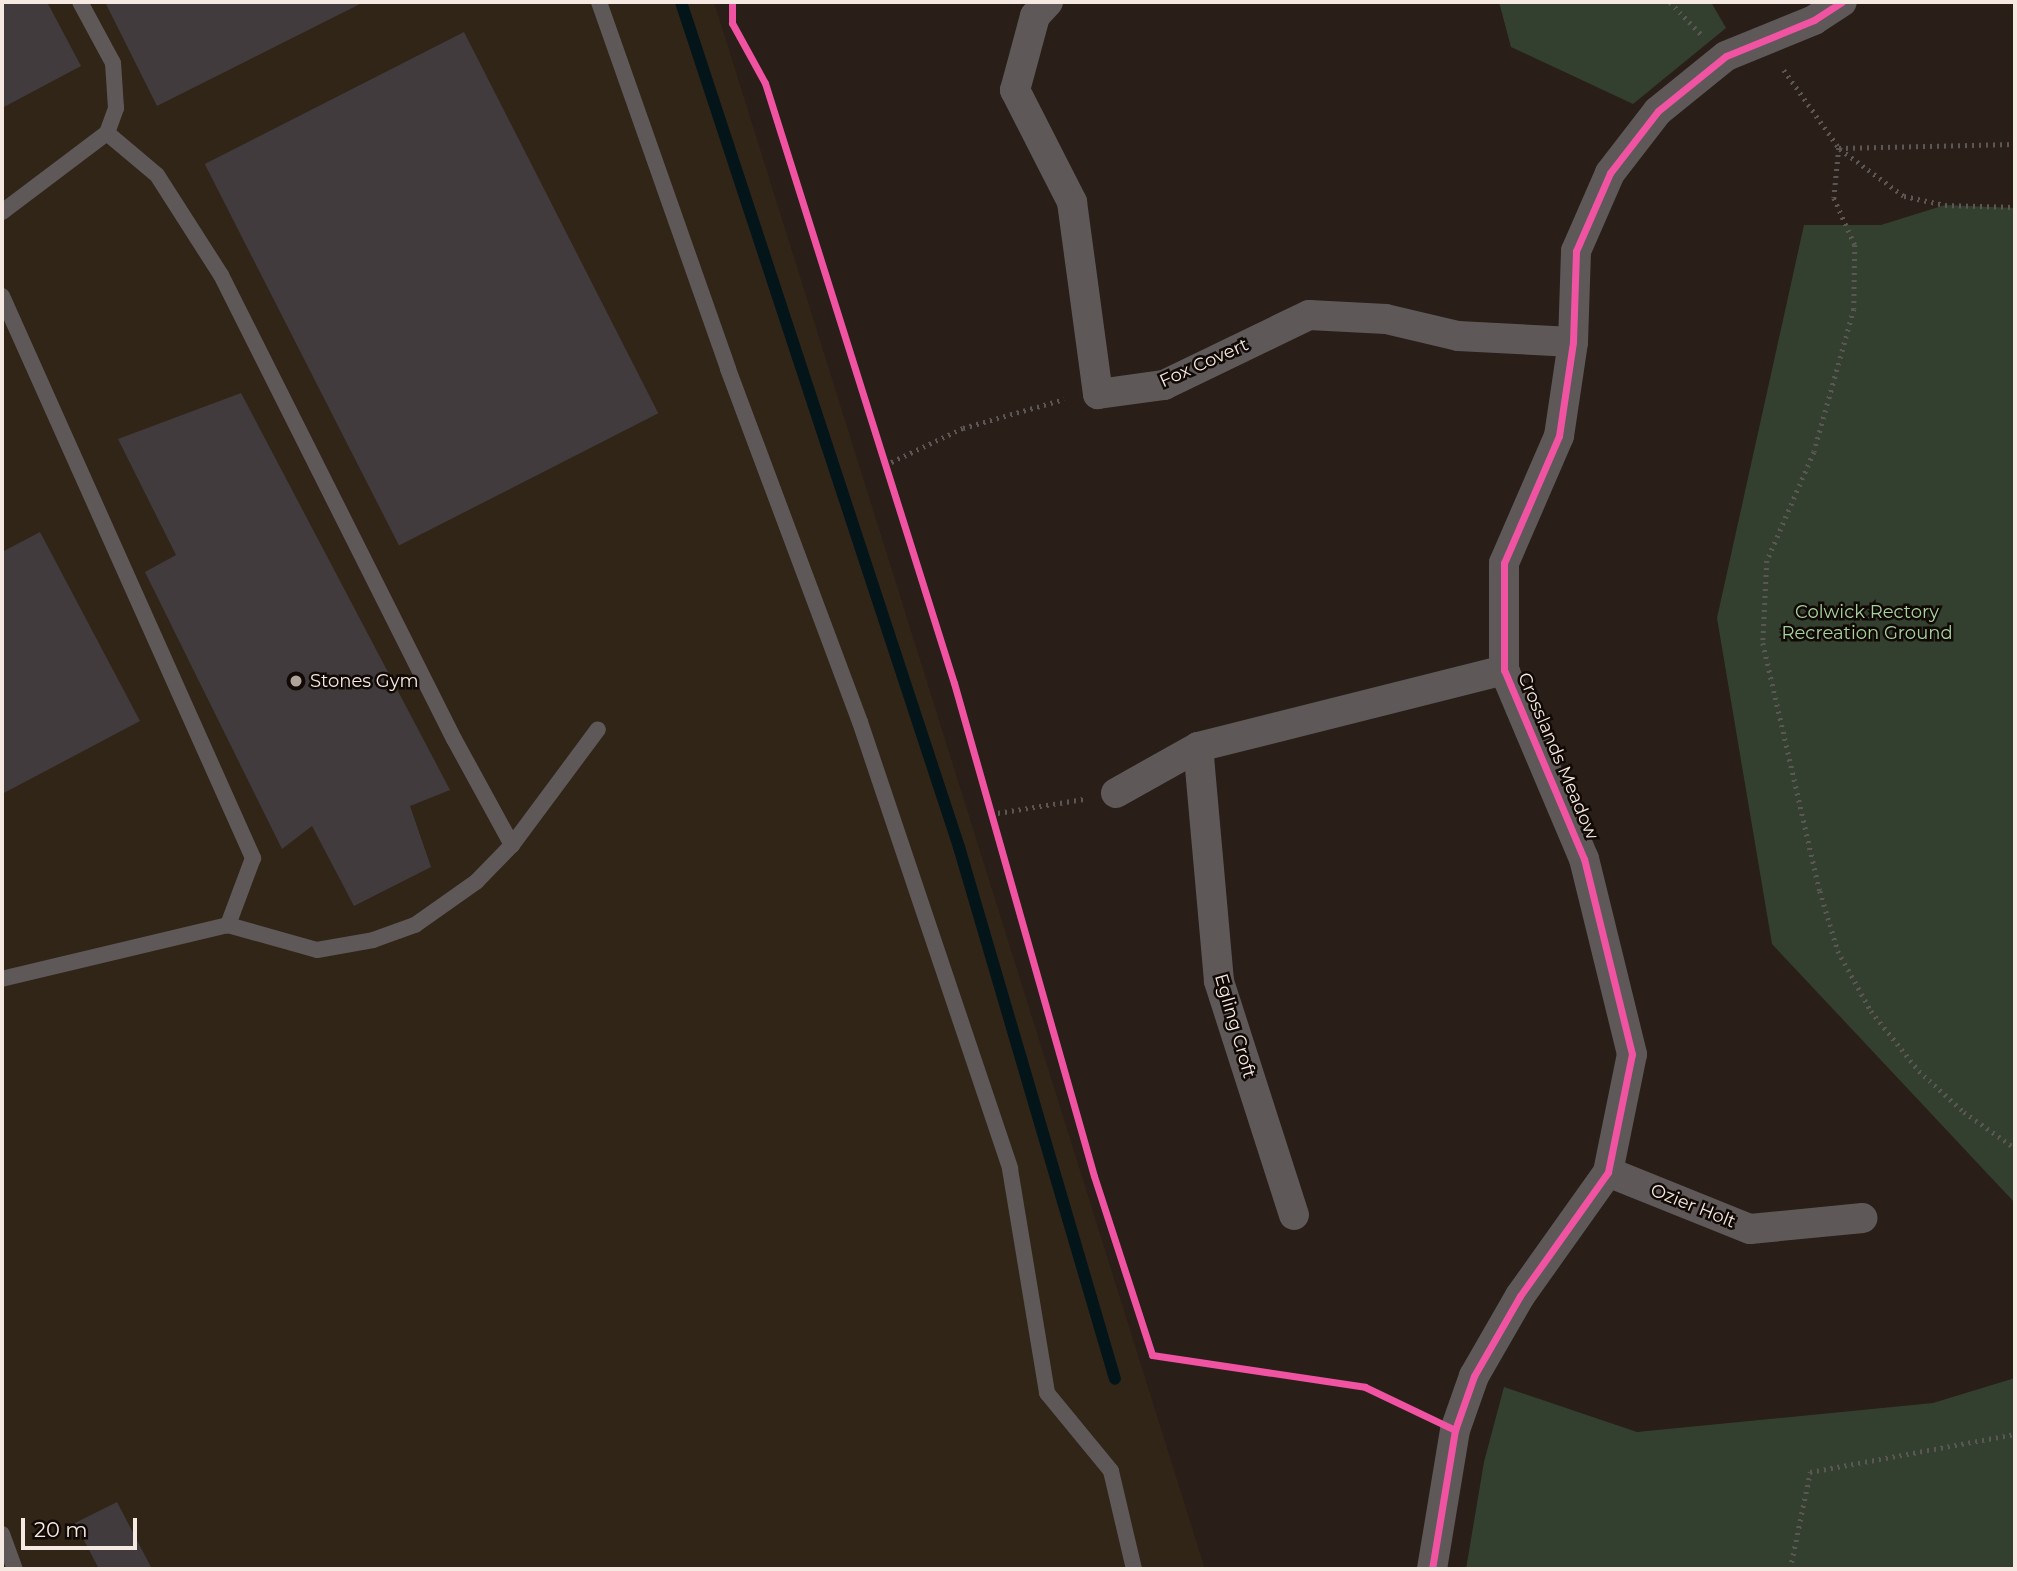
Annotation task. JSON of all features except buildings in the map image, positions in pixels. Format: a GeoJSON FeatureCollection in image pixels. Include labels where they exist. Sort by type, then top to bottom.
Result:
{"type":"FeatureCollection","features":[{"type":"Feature","properties":{"kind":"street","name":"Crosslands Meadow"},"geometry":{"type":"LineString","coordinates":[[1432,1569],[1455,1430],[1474,1376],[1520,1296],[1608,1172],[1632,1054],[1584,859],[1504,670],[1504,563],[1559,436],[1573,342],[1576,251],[1611,173],[1657,111],[1726,56],[1814,20],[1842,2]]}},
{"type":"Feature","properties":{"kind":"street"},"geometry":{"type":"LineString","coordinates":[[1035,6],[1015,90],[1072,201],[1098,394]]}},
{"type":"Feature","properties":{"kind":"street","name":"Fox Covert"},"geometry":{"type":"LineString","coordinates":[[1098,394],[1164,385],[1309,314],[1386,319],[1458,336],[1573,342]]}},
{"type":"Feature","properties":{"kind":"street"},"geometry":{"type":"LineString","coordinates":[[1116,793],[1198,747],[1504,670]]}},
{"type":"Feature","properties":{"kind":"street","name":"Egling Croft"},"geometry":{"type":"LineString","coordinates":[[1198,747],[1219,981],[1294,1215]]}},
{"type":"Feature","properties":{"kind":"street","name":"Ozier Holt"},"geometry":{"type":"LineString","coordinates":[[1608,1172],[1750,1229],[1862,1218]]}},
{"type":"Feature","properties":{"kind":"lane"},"geometry":{"type":"LineString","coordinates":[[2,212],[107,133],[116,108],[113,63],[80,2]]}},
{"type":"Feature","properties":{"kind":"lane"},"geometry":{"type":"LineString","coordinates":[[599,2],[733,382],[860,722],[1010,1169],[1047,1393],[1111,1471],[1134,1569]]}},
{"type":"Feature","properties":{"kind":"lane"},"geometry":{"type":"LineString","coordinates":[[107,133],[157,175],[215,265],[454,739],[512,845]]}},
{"type":"Feature","properties":{"kind":"lane"},"geometry":{"type":"LineString","coordinates":[[2,296],[253,858],[228,925]]}},
{"type":"Feature","properties":{"kind":"lane"},"geometry":{"type":"LineString","coordinates":[[2,979],[228,925],[317,950],[373,940],[415,925],[476,882],[512,845],[598,729]]}},
{"type":"Feature","properties":{"kind":"lane"},"geometry":{"type":"LineString","coordinates":[[2,1534],[15,1569]]}},
{"type":"Feature","properties":{"kind":"path"},"geometry":{"type":"LineString","coordinates":[[1670,2],[1726,56],[1785,70],[1839,148],[1904,195],[1945,205],[2015,206]]}},
{"type":"Feature","properties":{"kind":"path"},"geometry":{"type":"LineString","coordinates":[[1839,148],[2015,144]]}},
{"type":"Feature","properties":{"kind":"path"},"geometry":{"type":"LineString","coordinates":[[1839,148],[1834,198],[1856,245],[1854,309],[1814,452],[1767,561],[1763,643],[1820,891],[1838,951],[1871,1011],[1919,1071],[1964,1112],[2015,1148]]}},
{"type":"Feature","properties":{"kind":"path"},"geometry":{"type":"LineString","coordinates":[[885,465],[963,428],[1035,405],[1098,394]]}},
{"type":"Feature","properties":{"kind":"path"},"geometry":{"type":"LineString","coordinates":[[991,814],[1116,793]]}},
{"type":"Feature","properties":{"kind":"path"},"geometry":{"type":"LineString","coordinates":[[1790,1569],[1810,1472],[2015,1434]]}},
{"type":"Feature","properties":{"kind":"shaded area"},"geometry":{"type":"Polygon","coordinates":[[[2,2],[714,2],[1205,1569],[2,1569],[2,2]]]}},
{"type":"Feature","properties":{"kind":"green space"},"geometry":{"type":"Polygon","coordinates":[[[1499,2],[1711,2],[1726,28],[1633,104],[1511,47],[1499,2]]]}},
{"type":"Feature","properties":{"kind":"green space","name":"Colwick Rectory Recreation Ground"},"geometry":{"type":"Polygon","coordinates":[[[1945,205],[2015,208],[2015,1203],[1772,944],[1717,618],[1804,225],[1881,225],[1945,205]]]}},
{"type":"Feature","properties":{"kind":"green space"},"geometry":{"type":"Polygon","coordinates":[[[2015,1378],[2015,1569],[1466,1569],[1484,1462],[1504,1387],[1637,1432],[1933,1403],[2015,1378]]]}},
{"type":"Feature","properties":{"kind":"waterway"},"geometry":{"type":"LineString","coordinates":[[681,2],[959,847],[1115,1379]]}},
{"type":"Feature","properties":{"kind":"cycle path"},"geometry":{"type":"LineString","coordinates":[[732,2],[732,23],[765,83],[954,683],[1094,1176],[1152,1355],[1365,1387],[1455,1430]]}},
{"type":"Feature","properties":{"kind":"cycle path"},"geometry":{"type":"LineString","coordinates":[[1432,1569],[1455,1430],[1474,1376],[1520,1296],[1608,1172],[1632,1054],[1584,859],[1504,670],[1504,563],[1559,436],[1573,342],[1576,251],[1610,173],[1658,111],[1726,56],[1814,20],[1842,2]]}},
{"type":"Feature","properties":{"kind":"place","name":"Stones Gym"},"geometry":{"type":"Point","coordinates":[296,681]}}]}
